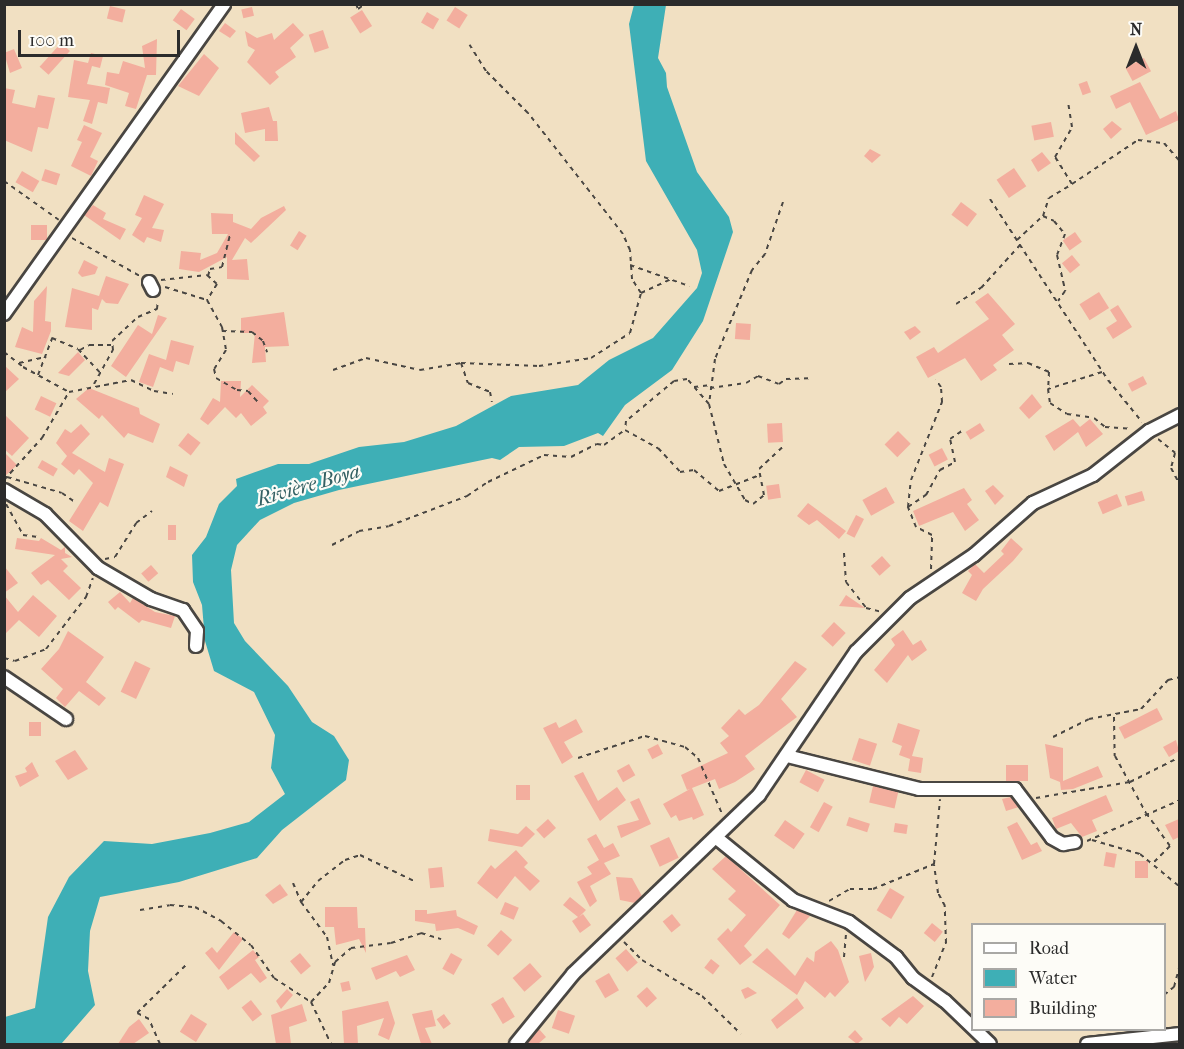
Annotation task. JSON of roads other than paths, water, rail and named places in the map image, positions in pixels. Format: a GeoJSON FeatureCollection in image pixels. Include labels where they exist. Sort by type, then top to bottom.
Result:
{"type":"FeatureCollection","features":[{"type":"Feature","properties":{"kind":"street"},"geometry":{"type":"LineString","coordinates":[[4,314],[224,4]]}},
{"type":"Feature","properties":{"kind":"street"},"geometry":{"type":"LineString","coordinates":[[516,1044],[573,974],[718,838],[759,795],[856,652],[893,614],[930,584],[974,555],[1033,503],[1093,474],[1142,433],[1179,415]]}},
{"type":"Feature","properties":{"kind":"street"},"geometry":{"type":"LineString","coordinates":[[5,482],[45,514],[98,568],[151,599],[183,610],[197,632],[196,646]]}},
{"type":"Feature","properties":{"kind":"street"},"geometry":{"type":"LineString","coordinates":[[4,677],[66,719]]}},
{"type":"Feature","properties":{"kind":"street"},"geometry":{"type":"LineString","coordinates":[[787,756],[940,792],[1015,789],[1029,804],[1052,838],[1063,844],[1075,842]]}},
{"type":"Feature","properties":{"kind":"street"},"geometry":{"type":"LineString","coordinates":[[718,838],[793,900],[849,922],[896,957],[926,988],[971,1027]]}},
{"type":"Feature","properties":{"kind":"street"},"geometry":{"type":"LineString","coordinates":[[975,1031],[990,1044]]}},
{"type":"Feature","properties":{"kind":"street"},"geometry":{"type":"LineString","coordinates":[[1087,1044],[1179,1035]]}},
{"type":"Feature","properties":{"kind":"water","name":"Rivière Boya"},"geometry":{"type":"Polygon","coordinates":[[[634,5],[666,5],[658,58],[666,73],[667,87],[697,172],[729,217],[733,232],[703,321],[672,370],[625,405],[603,436],[598,433],[564,446],[519,447],[500,460],[492,458],[339,490],[294,503],[260,520],[237,545],[231,570],[234,623],[245,641],[288,686],[312,722],[334,736],[349,760],[346,780],[282,830],[257,858],[179,882],[100,897],[90,931],[88,971],[95,1005],[62,1043],[5,1044],[5,1017],[35,1008],[48,917],[69,877],[104,841],[152,844],[210,833],[249,822],[285,794],[271,768],[275,735],[254,692],[214,671],[205,641],[202,605],[193,582],[192,555],[206,537],[219,504],[237,486],[236,479],[278,464],[309,464],[359,447],[404,442],[456,426],[511,396],[578,385],[609,360],[653,338],[697,288],[702,273],[697,250],[646,161],[629,24],[634,5]]]}}]}
